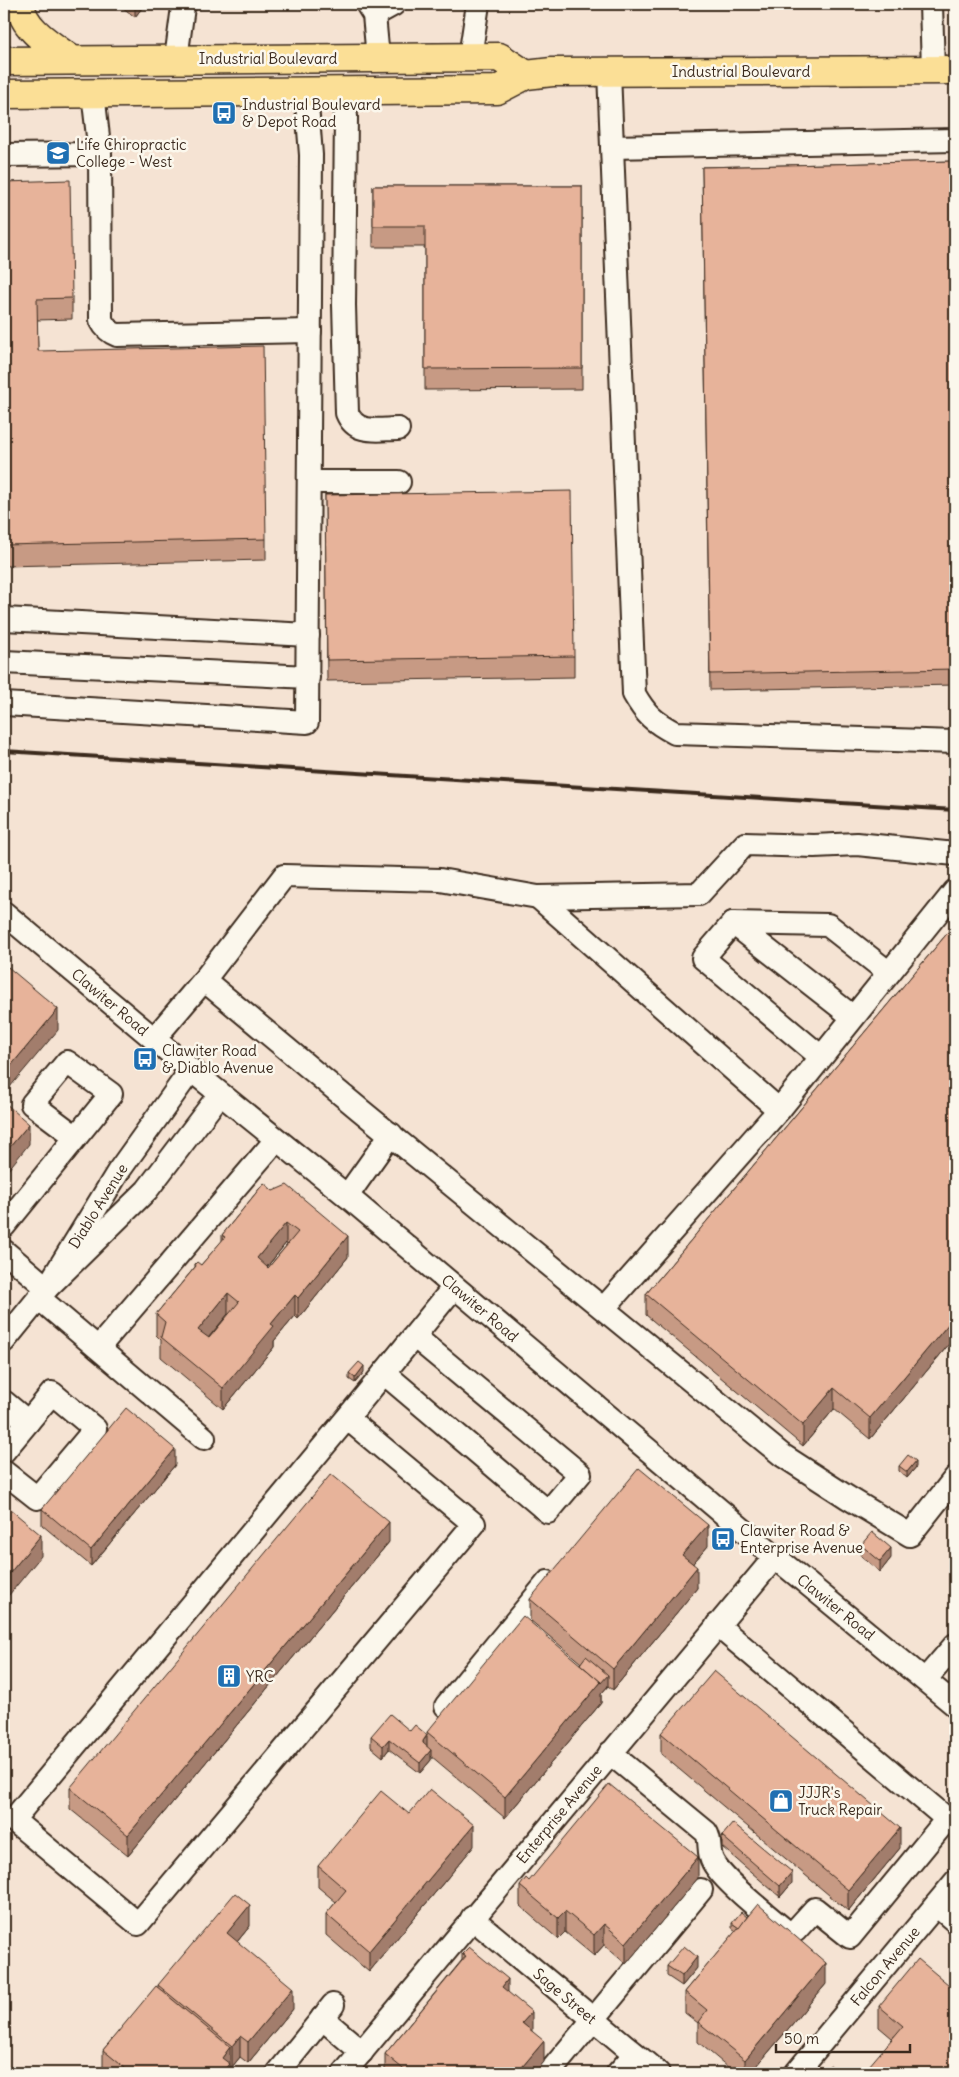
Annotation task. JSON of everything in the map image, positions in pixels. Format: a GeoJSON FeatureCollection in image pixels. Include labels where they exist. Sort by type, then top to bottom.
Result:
{"type":"FeatureCollection","features":[{"type":"Feature","properties":{"kind":"main road"},"geometry":{"type":"LineString","coordinates":[[20,4],[21,11],[37,34],[72,60]]}},
{"type":"Feature","properties":{"kind":"main road","name":"Industrial Boulevard"},"geometry":{"type":"LineString","coordinates":[[4,61],[499,57],[526,75]]}},
{"type":"Feature","properties":{"kind":"main road"},"geometry":{"type":"LineString","coordinates":[[306,92],[308,84],[316,76],[382,69],[412,58]]}},
{"type":"Feature","properties":{"kind":"main road","name":"Industrial Boulevard"},"geometry":{"type":"LineString","coordinates":[[4,94],[497,90],[526,75],[552,72],[944,70]]}},
{"type":"Feature","properties":{"kind":"street"},"geometry":{"type":"LineString","coordinates":[[176,59],[183,7],[186,4]]}},
{"type":"Feature","properties":{"kind":"street"},"geometry":{"type":"LineString","coordinates":[[378,58],[370,9],[394,4]]}},
{"type":"Feature","properties":{"kind":"street"},"geometry":{"type":"LineString","coordinates":[[470,57],[478,4]]}},
{"type":"Feature","properties":{"kind":"street"},"geometry":{"type":"LineString","coordinates":[[931,4],[944,70]]}},
{"type":"Feature","properties":{"kind":"street"},"geometry":{"type":"LineString","coordinates":[[609,72],[634,694],[646,714],[659,725],[675,733],[955,742]]}},
{"type":"Feature","properties":{"kind":"street"},"geometry":{"type":"LineString","coordinates":[[4,704],[308,722],[311,155],[306,92]]}},
{"type":"Feature","properties":{"kind":"street"},"geometry":{"type":"LineString","coordinates":[[344,92],[346,117],[344,306],[347,412],[350,421],[362,429],[398,429]]}},
{"type":"Feature","properties":{"kind":"street"},"geometry":{"type":"LineString","coordinates":[[93,93],[100,154],[101,320],[110,333],[117,335],[310,332]]}},
{"type":"Feature","properties":{"kind":"street"},"geometry":{"type":"LineString","coordinates":[[612,146],[955,140]]}},
{"type":"Feature","properties":{"kind":"street"},"geometry":{"type":"LineString","coordinates":[[4,155],[100,154]]}},
{"type":"Feature","properties":{"kind":"street"},"geometry":{"type":"LineString","coordinates":[[309,482],[399,482]]}},
{"type":"Feature","properties":{"kind":"street"},"geometry":{"type":"LineString","coordinates":[[4,618],[308,634]]}},
{"type":"Feature","properties":{"kind":"street"},"geometry":{"type":"LineString","coordinates":[[4,662],[308,677]]}},
{"type":"Feature","properties":{"kind":"street"},"geometry":{"type":"LineString","coordinates":[[154,1039],[204,980],[284,876],[440,880],[538,897],[699,894],[745,844],[814,846],[857,844],[955,854]]}},
{"type":"Feature","properties":{"kind":"street"},"geometry":{"type":"LineString","coordinates":[[604,1308],[779,1110],[955,891]]}},
{"type":"Feature","properties":{"kind":"street"},"geometry":{"type":"LineString","coordinates":[[538,897],[779,1110]]}},
{"type":"Feature","properties":{"kind":"street","name":"Clawiter Road"},"geometry":{"type":"LineString","coordinates":[[4,912],[191,1070],[347,1196],[454,1287],[648,1462],[775,1557],[955,1705]]}},
{"type":"Feature","properties":{"kind":"street"},"geometry":{"type":"LineString","coordinates":[[733,923],[828,925],[889,973]]}},
{"type":"Feature","properties":{"kind":"street"},"geometry":{"type":"LineString","coordinates":[[733,923],[854,1017]]}},
{"type":"Feature","properties":{"kind":"street"},"geometry":{"type":"LineString","coordinates":[[733,923],[703,958],[821,1058]]}},
{"type":"Feature","properties":{"kind":"street"},"geometry":{"type":"LineString","coordinates":[[204,980],[782,1454],[847,1497],[910,1535],[955,1478]]}},
{"type":"Feature","properties":{"kind":"street","name":"Diablo Avenue"},"geometry":{"type":"LineString","coordinates":[[4,1342],[44,1293],[118,1172],[191,1070]]}},
{"type":"Feature","properties":{"kind":"street"},"geometry":{"type":"LineString","coordinates":[[44,1293],[147,1190],[220,1094]]}},
{"type":"Feature","properties":{"kind":"street"},"geometry":{"type":"LineString","coordinates":[[347,1196],[391,1134]]}},
{"type":"Feature","properties":{"kind":"street"},"geometry":{"type":"LineString","coordinates":[[4,1226],[76,1137]]}},
{"type":"Feature","properties":{"kind":"street"},"geometry":{"type":"LineString","coordinates":[[98,1348],[276,1140]]}},
{"type":"Feature","properties":{"kind":"street"},"geometry":{"type":"LineString","coordinates":[[4,1251],[98,1348],[204,1438]]}},
{"type":"Feature","properties":{"kind":"street"},"geometry":{"type":"LineString","coordinates":[[347,1418],[474,1524],[138,1924],[13,1820],[347,1418],[384,1374],[454,1287]]}},
{"type":"Feature","properties":{"kind":"street"},"geometry":{"type":"LineString","coordinates":[[384,1374],[548,1512],[580,1474],[414,1336]]}},
{"type":"Feature","properties":{"kind":"street"},"geometry":{"type":"LineString","coordinates":[[4,1451],[52,1393],[95,1428],[37,1498],[4,1472]]}},
{"type":"Feature","properties":{"kind":"street"},"geometry":{"type":"LineString","coordinates":[[4,1402],[28,1422]]}},
{"type":"Feature","properties":{"kind":"street","name":"Enterprise Avenue"},"geometry":{"type":"LineString","coordinates":[[344,2073],[775,1557]]}},
{"type":"Feature","properties":{"kind":"street"},"geometry":{"type":"LineString","coordinates":[[446,1706],[559,1569]]}},
{"type":"Feature","properties":{"kind":"street"},"geometry":{"type":"LineString","coordinates":[[610,1753],[706,1832],[710,1856],[721,1873],[787,1932],[795,1932],[815,1909],[850,1937],[947,1819],[717,1625]]}},
{"type":"Feature","properties":{"kind":"street"},"geometry":{"type":"LineString","coordinates":[[925,1680],[955,1645]]}},
{"type":"Feature","properties":{"kind":"street","name":"Falcon Avenue"},"geometry":{"type":"LineString","coordinates":[[796,2073],[908,1953],[936,1905],[955,1882]]}},
{"type":"Feature","properties":{"kind":"street"},"geometry":{"type":"LineString","coordinates":[[549,2073],[701,1890]]}},
{"type":"Feature","properties":{"kind":"street"},"geometry":{"type":"LineString","coordinates":[[936,1905],[955,1921]]}},
{"type":"Feature","properties":{"kind":"street","name":"Sage Street"},"geometry":{"type":"LineString","coordinates":[[472,1918],[658,2073]]}},
{"type":"Feature","properties":{"kind":"street"},"geometry":{"type":"LineString","coordinates":[[278,2073],[328,2012],[362,2052]]}},
{"type":"Feature","properties":{"kind":"street"},"geometry":{"type":"LineString","coordinates":[[618,2073],[635,2054]]}},
{"type":"Feature","properties":{"kind":"shaded area"},"geometry":{"type":"Polygon","coordinates":[[[4,4],[955,4],[955,2073],[4,2073],[4,4]]]}},
{"type":"Feature","properties":{"kind":"building"},"geometry":{"type":"Polygon","coordinates":[[[955,161],[955,669],[710,674],[702,167],[955,161]]]}},
{"type":"Feature","properties":{"kind":"building"},"geometry":{"type":"Polygon","coordinates":[[[70,180],[72,298],[37,299],[38,351],[263,346],[266,539],[4,545],[4,182],[70,180]]]}},
{"type":"Feature","properties":{"kind":"building"},"geometry":{"type":"Polygon","coordinates":[[[373,186],[582,186],[582,368],[425,369],[425,226],[373,226],[373,186]]]}},
{"type":"Feature","properties":{"kind":"building"},"geometry":{"type":"Polygon","coordinates":[[[572,491],[574,656],[327,660],[325,495],[572,491]]]}},
{"type":"Feature","properties":{"kind":"building"},"geometry":{"type":"Polygon","coordinates":[[[955,924],[955,1316],[870,1418],[834,1388],[803,1425],[646,1294],[955,924]]]}},
{"type":"Feature","properties":{"kind":"building"},"geometry":{"type":"Polygon","coordinates":[[[8,967],[58,1009],[4,1074],[4,973],[8,967]]]}},
{"type":"Feature","properties":{"kind":"building"},"geometry":{"type":"Polygon","coordinates":[[[4,1102],[29,1124],[4,1154],[4,1102]]]}},
{"type":"Feature","properties":{"kind":"building"},"geometry":{"type":"Polygon","coordinates":[[[264,1183],[273,1191],[287,1185],[348,1236],[298,1298],[295,1295],[271,1324],[274,1326],[223,1388],[161,1337],[165,1322],[156,1314],[196,1266],[195,1264],[197,1262],[201,1265],[225,1237],[222,1235],[264,1183]],[[286,1223],[257,1258],[268,1268],[298,1232],[286,1223]],[[228,1293],[198,1330],[209,1338],[239,1302],[228,1293]]]}},
{"type":"Feature","properties":{"kind":"building"},"geometry":{"type":"Polygon","coordinates":[[[359,1362],[364,1366],[355,1378],[349,1373],[359,1362]]]}},
{"type":"Feature","properties":{"kind":"building"},"geometry":{"type":"Polygon","coordinates":[[[126,1408],[175,1449],[91,1550],[42,1509],[126,1408]]]}},
{"type":"Feature","properties":{"kind":"building"},"geometry":{"type":"Polygon","coordinates":[[[908,1455],[916,1461],[907,1472],[899,1466],[908,1455]]]}},
{"type":"Feature","properties":{"kind":"building"},"geometry":{"type":"Polygon","coordinates":[[[639,1468],[708,1525],[682,1555],[697,1567],[613,1669],[530,1599],[639,1468]]]}},
{"type":"Feature","properties":{"kind":"building","name":"YRC"},"geometry":{"type":"Polygon","coordinates":[[[331,1474],[389,1522],[128,1835],[70,1788],[331,1474]]]}},
{"type":"Feature","properties":{"kind":"building"},"geometry":{"type":"Polygon","coordinates":[[[4,1504],[41,1535],[4,1580],[4,1504]]]}},
{"type":"Feature","properties":{"kind":"building"},"geometry":{"type":"Polygon","coordinates":[[[872,1532],[891,1548],[880,1561],[861,1545],[872,1532]]]}},
{"type":"Feature","properties":{"kind":"building"},"geometry":{"type":"Polygon","coordinates":[[[523,1616],[601,1682],[505,1797],[427,1732],[523,1616]]]}},
{"type":"Feature","properties":{"kind":"building"},"geometry":{"type":"Polygon","coordinates":[[[586,1656],[608,1675],[601,1683],[580,1664],[586,1656]]]}},
{"type":"Feature","properties":{"kind":"building","name":"JJJR's Truck Repair"},"geometry":{"type":"Polygon","coordinates":[[[714,1671],[900,1828],[848,1890],[661,1733],[714,1671]]]}},
{"type":"Feature","properties":{"kind":"building"},"geometry":{"type":"Polygon","coordinates":[[[390,1714],[410,1731],[415,1725],[427,1735],[423,1743],[431,1750],[420,1763],[389,1739],[383,1746],[371,1736],[390,1714]]]}},
{"type":"Feature","properties":{"kind":"building"},"geometry":{"type":"Polygon","coordinates":[[[609,1784],[698,1857],[626,1943],[604,1924],[594,1935],[565,1911],[558,1918],[520,1886],[526,1878],[529,1881],[609,1784]]]}},
{"type":"Feature","properties":{"kind":"building"},"geometry":{"type":"Polygon","coordinates":[[[430,1789],[474,1825],[369,1951],[326,1914],[346,1890],[318,1866],[381,1791],[409,1814],[430,1789]]]}},
{"type":"Feature","properties":{"kind":"building"},"geometry":{"type":"Polygon","coordinates":[[[733,1823],[792,1872],[780,1886],[722,1836],[733,1823]]]}},
{"type":"Feature","properties":{"kind":"building"},"geometry":{"type":"Polygon","coordinates":[[[235,1893],[250,1905],[227,1933],[293,1988],[248,2042],[240,2036],[232,2046],[158,1985],[235,1893]]]}},
{"type":"Feature","properties":{"kind":"building"},"geometry":{"type":"Polygon","coordinates":[[[758,1904],[826,1963],[745,2060],[698,2022],[707,2010],[685,1992],[758,1904]]]}},
{"type":"Feature","properties":{"kind":"building"},"geometry":{"type":"Polygon","coordinates":[[[741,1912],[747,1917],[739,1928],[732,1923],[741,1912]]]}},
{"type":"Feature","properties":{"kind":"building"},"geometry":{"type":"Polygon","coordinates":[[[684,1946],[697,1957],[682,1976],[667,1966],[684,1946]]]}},
{"type":"Feature","properties":{"kind":"building"},"geometry":{"type":"Polygon","coordinates":[[[469,1947],[508,1979],[502,1987],[532,2012],[522,2023],[544,2041],[517,2073],[408,2073],[385,2054],[466,1956],[462,1954],[469,1947]]]}},
{"type":"Feature","properties":{"kind":"building"},"geometry":{"type":"Polygon","coordinates":[[[918,1959],[955,1990],[955,2073],[863,2073],[903,2026],[879,2006],[918,1959]]]}},
{"type":"Feature","properties":{"kind":"building"},"geometry":{"type":"Polygon","coordinates":[[[156,1986],[230,2047],[222,2058],[230,2064],[222,2073],[131,2073],[103,2050],[156,1986]]]}},
{"type":"Feature","properties":{"kind":"building"},"geometry":{"type":"Polygon","coordinates":[[[830,2065],[840,2073],[823,2073],[830,2065]]]}},
{"type":"Feature","properties":{"kind":"railway"},"geometry":{"type":"LineString","coordinates":[[4,751],[955,810]]}},
{"type":"Feature","properties":{"kind":"place","name":"Industrial Boulevard & Depot Road"},"geometry":{"type":"Point","coordinates":[224,113]}},
{"type":"Feature","properties":{"kind":"place","name":"Life Chiropractic College - West"},"geometry":{"type":"Point","coordinates":[58,153]}},
{"type":"Feature","properties":{"kind":"place","name":"Clawiter Road & Diablo Avenue"},"geometry":{"type":"Point","coordinates":[145,1059]}},
{"type":"Feature","properties":{"kind":"place","name":"Clawiter Road & Enterprise Avenue"},"geometry":{"type":"Point","coordinates":[723,1539]}},
{"type":"Feature","properties":{"kind":"place","name":"YRC"},"geometry":{"type":"Point","coordinates":[229,1676]}},
{"type":"Feature","properties":{"kind":"place","name":"JJJR's Truck Repair"},"geometry":{"type":"Point","coordinates":[781,1801]}}]}
